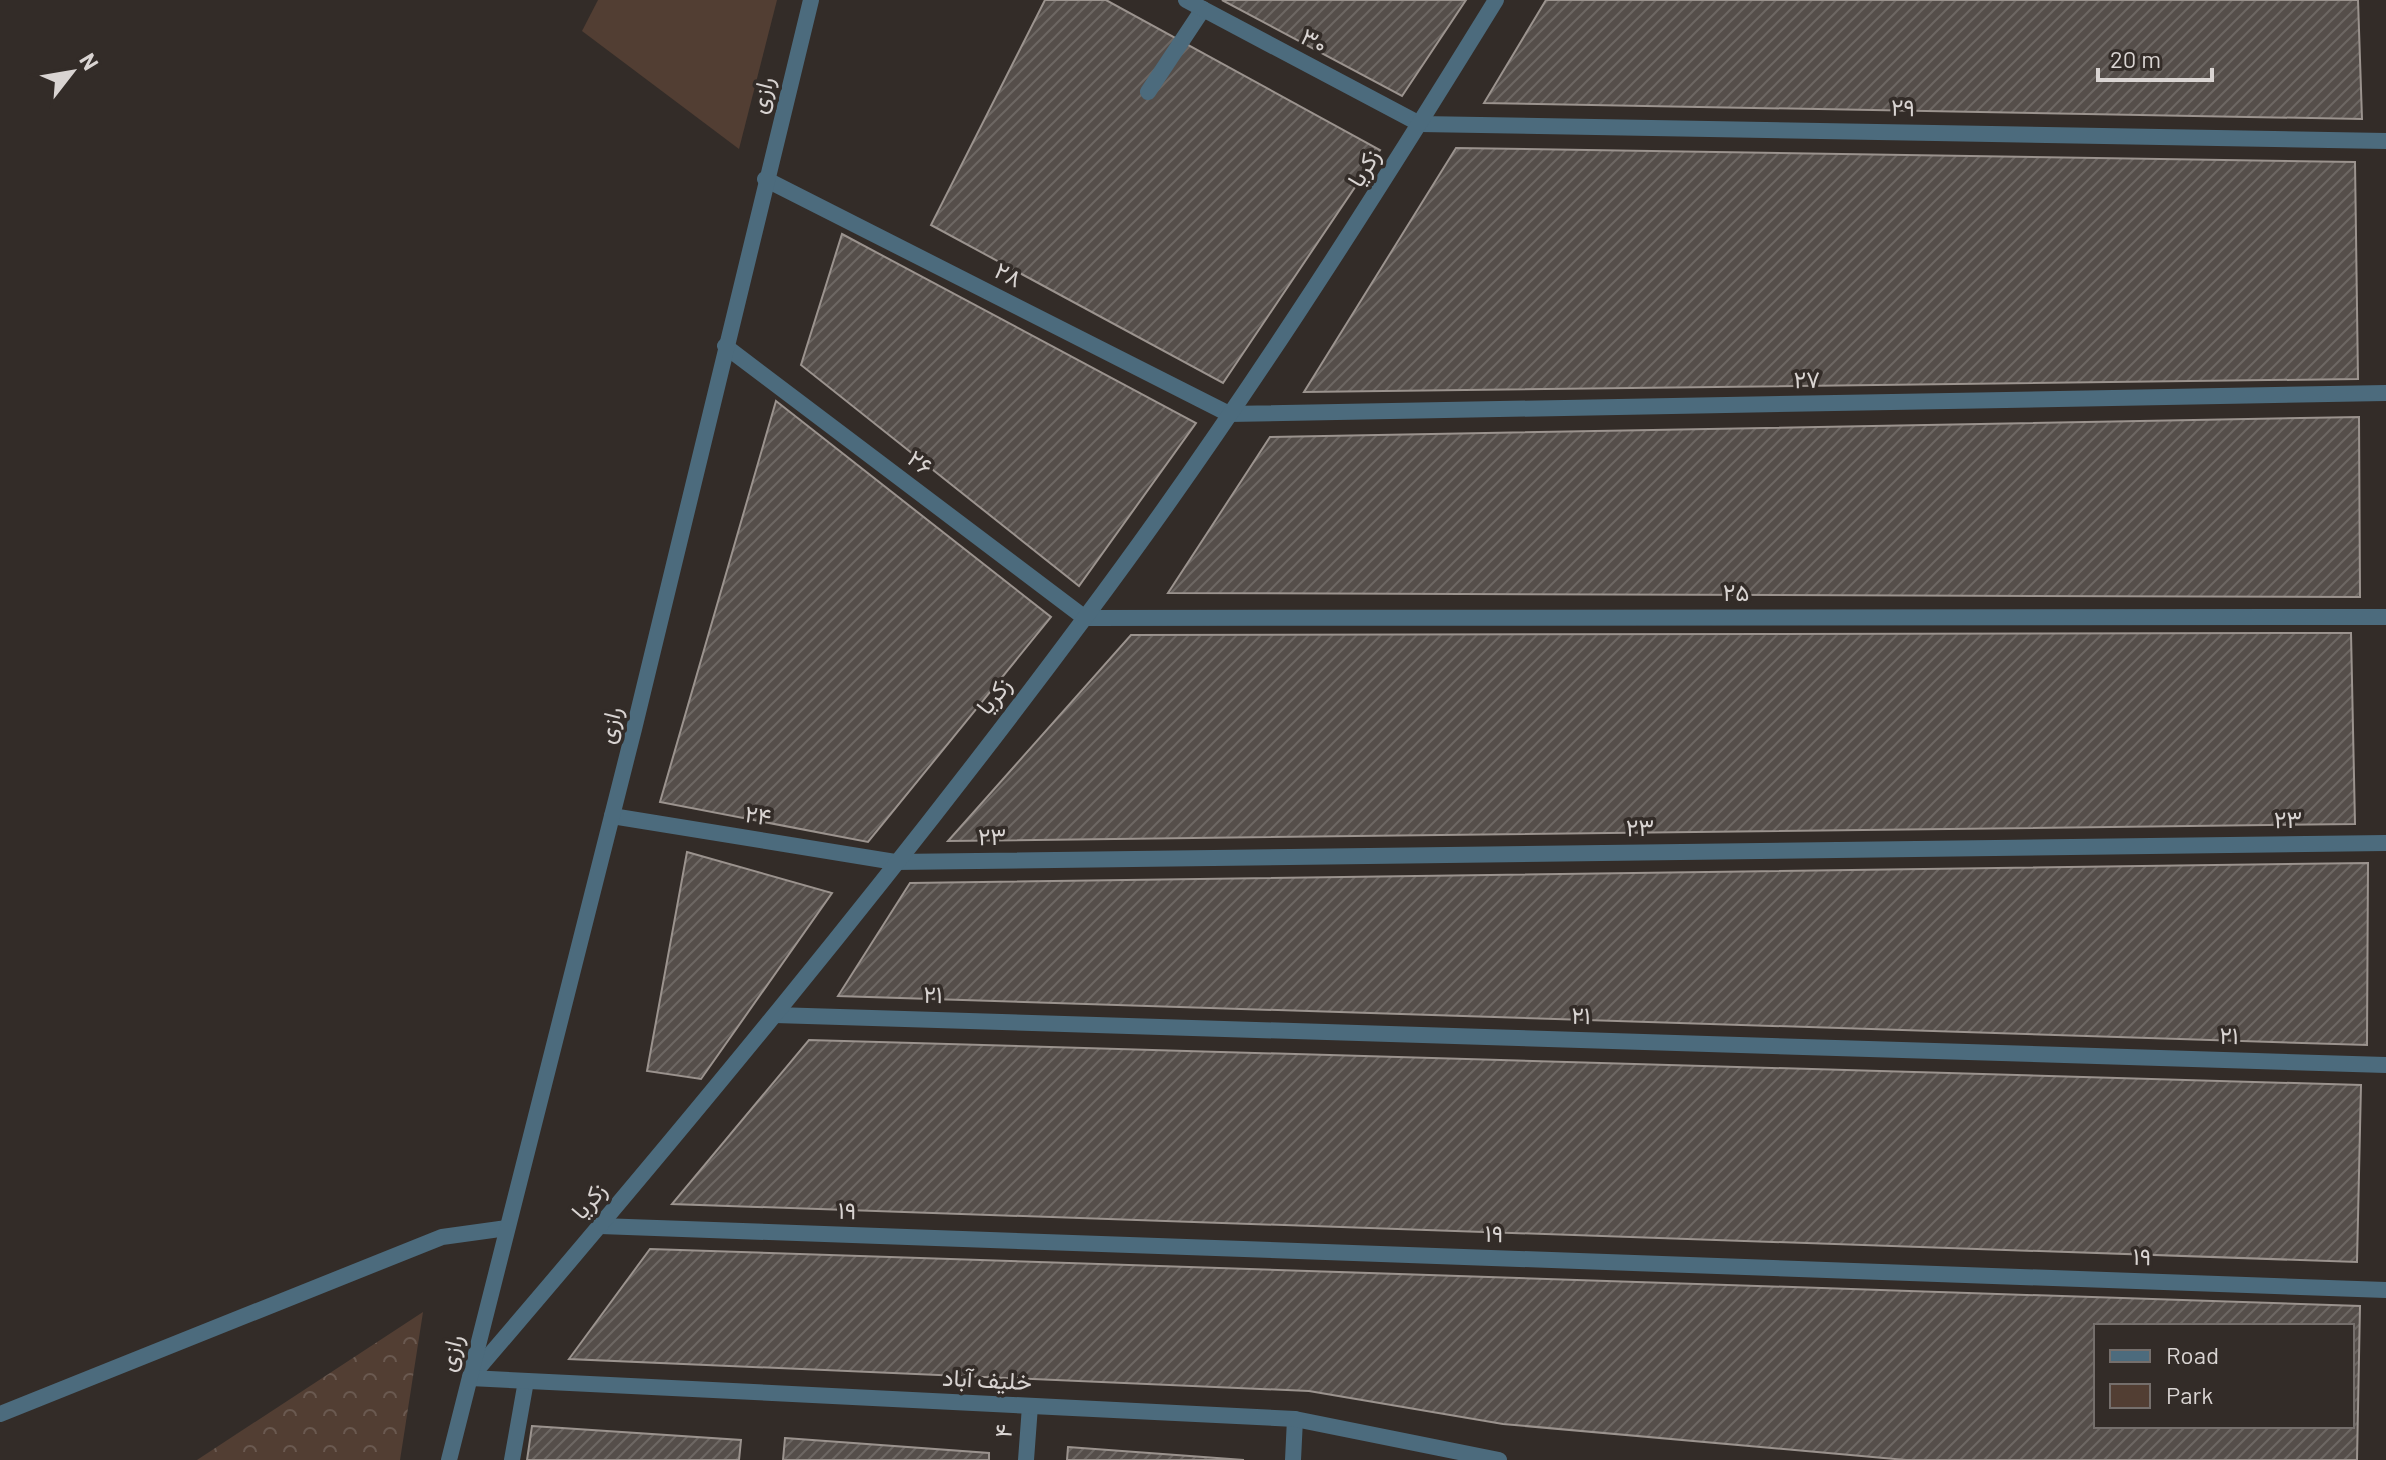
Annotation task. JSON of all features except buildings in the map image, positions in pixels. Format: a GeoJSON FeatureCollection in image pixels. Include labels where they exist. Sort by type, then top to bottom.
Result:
{"type":"FeatureCollection","features":[{"type":"Feature","properties":{"kind":"street","name":"رازی"},"geometry":{"type":"LineString","coordinates":[[449,1460],[612,816],[811,0]]}},
{"type":"Feature","properties":{"kind":"street","name":"۳۰"},"geometry":{"type":"LineString","coordinates":[[1186,0],[1420,124]]}},
{"type":"Feature","properties":{"kind":"street","name":"زکریا"},"geometry":{"type":"LineString","coordinates":[[470,1378],[775,1015],[1085,618],[1357,226],[1496,0]]}},
{"type":"Feature","properties":{"kind":"street"},"geometry":{"type":"LineString","coordinates":[[1148,92],[1203,9]]}},
{"type":"Feature","properties":{"kind":"street","name":"۲۹"},"geometry":{"type":"LineString","coordinates":[[1420,124],[2386,141]]}},
{"type":"Feature","properties":{"kind":"street","name":"۲۸"},"geometry":{"type":"LineString","coordinates":[[765,179],[1229,414]]}},
{"type":"Feature","properties":{"kind":"street","name":"۲۶"},"geometry":{"type":"LineString","coordinates":[[725,346],[1085,618]]}},
{"type":"Feature","properties":{"kind":"street","name":"۲۷"},"geometry":{"type":"LineString","coordinates":[[1229,414],[2386,393]]}},
{"type":"Feature","properties":{"kind":"street","name":"۲۵"},"geometry":{"type":"LineString","coordinates":[[1085,618],[2386,617]]}},
{"type":"Feature","properties":{"kind":"street","name":"۲۴"},"geometry":{"type":"LineString","coordinates":[[612,816],[895,862]]}},
{"type":"Feature","properties":{"kind":"street","name":"۲۳"},"geometry":{"type":"LineString","coordinates":[[895,862],[2386,843]]}},
{"type":"Feature","properties":{"kind":"street","name":"۲۱"},"geometry":{"type":"LineString","coordinates":[[775,1015],[2386,1065]]}},
{"type":"Feature","properties":{"kind":"street","name":"۱۹"},"geometry":{"type":"LineString","coordinates":[[600,1226],[2386,1290]]}},
{"type":"Feature","properties":{"kind":"street"},"geometry":{"type":"LineString","coordinates":[[0,1414],[442,1237],[507,1228]]}},
{"type":"Feature","properties":{"kind":"street","name":"خلیف آباد"},"geometry":{"type":"LineString","coordinates":[[470,1378],[1295,1419],[1499,1460]]}},
{"type":"Feature","properties":{"kind":"street"},"geometry":{"type":"LineString","coordinates":[[512,1460],[526,1381]]}},
{"type":"Feature","properties":{"kind":"street","name":"۴"},"geometry":{"type":"LineString","coordinates":[[1026,1460],[1030,1406]]}},
{"type":"Feature","properties":{"kind":"street"},"geometry":{"type":"LineString","coordinates":[[1293,1460],[1295,1419]]}},
{"type":"Feature","properties":{"kind":"green space"},"geometry":{"type":"Polygon","coordinates":[[[598,0],[777,0],[739,149],[582,31],[598,0]]]}},
{"type":"Feature","properties":{"kind":"green space"},"geometry":{"type":"Polygon","coordinates":[[[423,1312],[400,1460],[197,1460],[423,1312]]]}}]}
